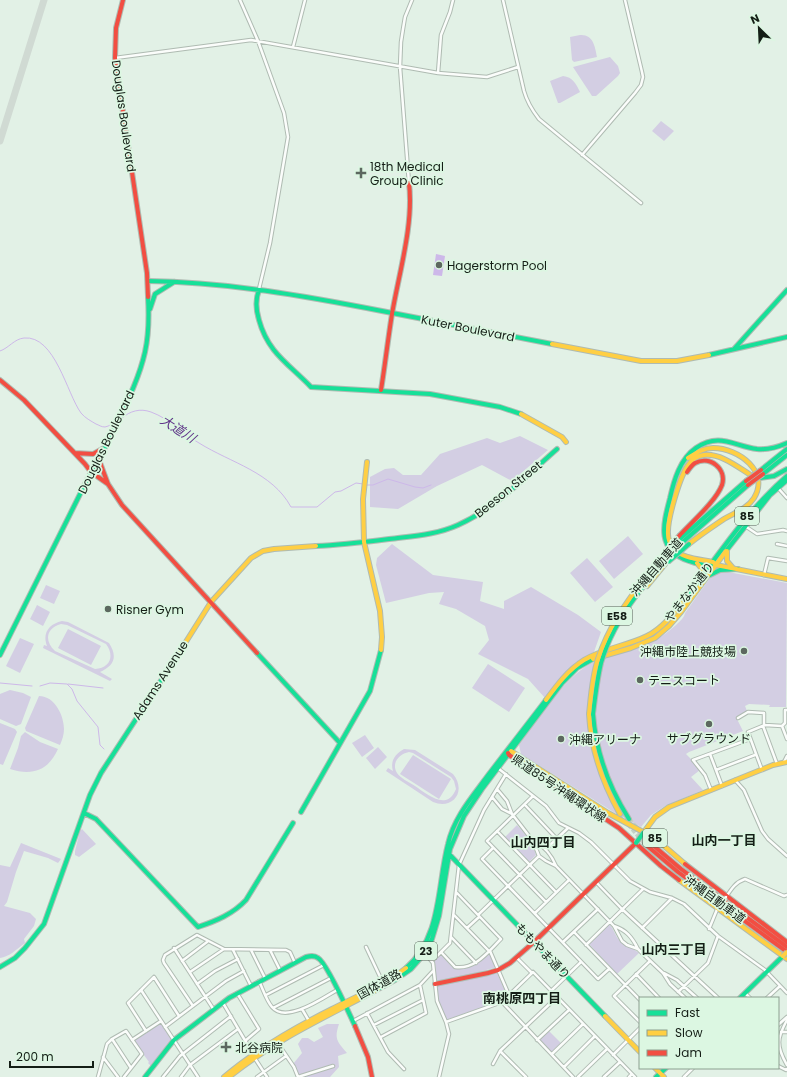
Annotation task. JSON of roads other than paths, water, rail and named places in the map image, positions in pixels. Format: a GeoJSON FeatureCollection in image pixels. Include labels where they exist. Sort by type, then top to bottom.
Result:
{"type":"FeatureCollection","features":[{"type":"Feature","properties":{"kind":"main road","name":"Douglas Boulevard"},"geometry":{"type":"LineString","coordinates":[[0,655],[125,407],[146,351],[149,312],[148,281],[115,58],[114,41],[116,25],[123,0]]}},
{"type":"Feature","properties":{"kind":"main road"},"geometry":{"type":"LineString","coordinates":[[381,390],[392,314],[409,220],[411,198],[409,183]]}},
{"type":"Feature","properties":{"kind":"main road","name":"Kuter Boulevard"},"geometry":{"type":"LineString","coordinates":[[148,281],[175,281],[304,296],[641,361],[677,361],[787,337]]}},
{"type":"Feature","properties":{"kind":"main road"},"geometry":{"type":"LineString","coordinates":[[149,312],[155,294],[175,281]]}},
{"type":"Feature","properties":{"kind":"main road"},"geometry":{"type":"LineString","coordinates":[[259,290],[255,300],[256,311],[260,328],[269,346],[311,387],[430,394],[500,407],[514,411],[542,425],[562,437],[566,442]]}},
{"type":"Feature","properties":{"kind":"main road"},"geometry":{"type":"LineString","coordinates":[[733,350],[787,290]]}},
{"type":"Feature","properties":{"kind":"main road"},"geometry":{"type":"LineString","coordinates":[[0,380],[24,400],[91,472],[108,484]]}},
{"type":"Feature","properties":{"kind":"main road"},"geometry":{"type":"LineString","coordinates":[[713,564],[696,563],[680,559],[672,554],[667,547],[664,536],[664,524],[671,492],[682,465],[689,454],[696,447],[713,440],[723,440],[765,450],[787,443]]}},
{"type":"Feature","properties":{"kind":"main road"},"geometry":{"type":"LineString","coordinates":[[74,452],[90,456],[101,450],[106,444]]}},
{"type":"Feature","properties":{"kind":"main road"},"geometry":{"type":"LineString","coordinates":[[625,610],[665,564],[705,531],[747,506],[758,492],[759,484],[757,475],[750,463],[739,455],[726,449],[716,447],[699,450],[682,465]]}},
{"type":"Feature","properties":{"kind":"main road","name":"Beeson Street"},"geometry":{"type":"LineString","coordinates":[[251,558],[263,552],[274,549],[364,542],[434,533],[445,530],[465,522],[499,499],[557,449]]}},
{"type":"Feature","properties":{"kind":"main road","name":"沖縄自動車道"},"geometry":{"type":"LineString","coordinates":[[762,472],[787,449]]}},
{"type":"Feature","properties":{"kind":"main road"},"geometry":{"type":"LineString","coordinates":[[787,469],[779,475],[757,478],[724,460],[710,455],[704,455],[693,460],[688,465],[681,480],[668,525],[669,540],[676,551],[682,555],[713,564],[787,579]]}},
{"type":"Feature","properties":{"kind":"main road","name":"沖縄自動車道"},"geometry":{"type":"LineString","coordinates":[[620,814],[606,788],[596,763],[590,737],[590,697],[594,670],[603,643],[622,608],[646,576],[682,538],[704,516],[787,455]]}},
{"type":"Feature","properties":{"kind":"main road"},"geometry":{"type":"LineString","coordinates":[[99,460],[101,470],[108,484],[122,505],[340,743]]}},
{"type":"Feature","properties":{"kind":"main road"},"geometry":{"type":"LineString","coordinates":[[681,480],[695,463],[706,460],[716,464],[723,476],[720,489],[682,538]]}},
{"type":"Feature","properties":{"kind":"main road"},"geometry":{"type":"LineString","coordinates":[[301,812],[370,691],[381,655],[382,637],[380,611],[364,542],[363,499],[367,462]]}},
{"type":"Feature","properties":{"kind":"main road","name":"やまなか通り"},"geometry":{"type":"LineString","coordinates":[[510,752],[559,682],[571,669],[586,659],[637,640],[656,630],[677,609],[713,564],[750,513],[768,493],[787,476]]}},
{"type":"Feature","properties":{"kind":"main road","name":"やまなか通り"},"geometry":{"type":"LineString","coordinates":[[510,752],[557,690],[573,672],[593,659],[631,648],[655,638],[676,618],[707,577],[713,564],[727,550],[762,504],[787,480]]}},
{"type":"Feature","properties":{"kind":"main road","name":"沖縄自動車道"},"geometry":{"type":"LineString","coordinates":[[629,819],[616,798],[605,775],[597,748],[591,714],[596,685],[603,655],[612,633],[625,610],[682,538]]}},
{"type":"Feature","properties":{"kind":"main road"},"geometry":{"type":"LineString","coordinates":[[727,550],[726,560],[729,565],[735,569]]}},
{"type":"Feature","properties":{"kind":"main road","name":"Adams Avenue"},"geometry":{"type":"LineString","coordinates":[[0,967],[23,952],[44,924],[90,794],[101,773],[210,602],[251,558]]}},
{"type":"Feature","properties":{"kind":"main road"},"geometry":{"type":"LineString","coordinates":[[696,563],[701,568],[702,577]]}},
{"type":"Feature","properties":{"kind":"main road"},"geometry":{"type":"LineString","coordinates":[[707,577],[720,570],[735,569]]}},
{"type":"Feature","properties":{"kind":"main road","name":"国体道路"},"geometry":{"type":"LineString","coordinates":[[229,1077],[254,1055],[404,974],[411,969],[425,953],[436,930],[447,853],[464,816],[510,752]]}},
{"type":"Feature","properties":{"kind":"main road","name":"国体道路"},"geometry":{"type":"LineString","coordinates":[[224,1077],[254,1055],[309,1021],[345,1005],[383,983],[414,960],[425,946],[432,928],[452,832],[462,812],[510,752]]}},
{"type":"Feature","properties":{"kind":"main road","name":"県道85号沖縄環状線"},"geometry":{"type":"LineString","coordinates":[[510,752],[626,824],[656,839],[691,870],[787,942]]}},
{"type":"Feature","properties":{"kind":"main road","name":"県道85号沖縄環状線"},"geometry":{"type":"LineString","coordinates":[[510,752],[619,828],[661,866],[785,957]]}},
{"type":"Feature","properties":{"kind":"main road"},"geometry":{"type":"LineString","coordinates":[[435,984],[498,970],[517,958],[636,844],[652,820],[662,810],[735,780],[786,762]]}},
{"type":"Feature","properties":{"kind":"main road"},"geometry":{"type":"LineString","coordinates":[[84,813],[96,819],[198,927],[223,918],[246,901],[256,887],[293,823]]}},
{"type":"Feature","properties":{"kind":"main road","name":"沖縄自動車道"},"geometry":{"type":"LineString","coordinates":[[787,947],[646,842],[678,872],[787,952]]}},
{"type":"Feature","properties":{"kind":"main road","name":"ももやま通り"},"geometry":{"type":"LineString","coordinates":[[447,853],[639,1051]]}},
{"type":"Feature","properties":{"kind":"main road"},"geometry":{"type":"LineString","coordinates":[[741,997],[785,957],[787,952]]}},
{"type":"Feature","properties":{"kind":"main road"},"geometry":{"type":"LineString","coordinates":[[145,1077],[174,1040],[223,1003],[237,993],[280,970],[306,957],[314,956],[320,959],[324,965],[345,1005],[362,1042],[372,1077]]}},
{"type":"Feature","properties":{"kind":"main road"},"geometry":{"type":"LineString","coordinates":[[656,1077],[662,1075]]}},
{"type":"Feature","properties":{"kind":"street"},"geometry":{"type":"LineString","coordinates":[[240,0],[258,41],[284,113],[288,137],[270,243],[259,290]]}},
{"type":"Feature","properties":{"kind":"street"},"geometry":{"type":"LineString","coordinates":[[293,47],[305,0]]}},
{"type":"Feature","properties":{"kind":"street"},"geometry":{"type":"LineString","coordinates":[[409,183],[400,67],[405,17],[412,0]]}},
{"type":"Feature","properties":{"kind":"street"},"geometry":{"type":"LineString","coordinates":[[438,73],[441,35],[453,0]]}},
{"type":"Feature","properties":{"kind":"street"},"geometry":{"type":"LineString","coordinates":[[503,0],[526,98],[533,112],[539,119],[641,203]]}},
{"type":"Feature","properties":{"kind":"street"},"geometry":{"type":"LineString","coordinates":[[582,155],[635,92],[642,81],[642,72],[625,0]]}},
{"type":"Feature","properties":{"kind":"street"},"geometry":{"type":"LineString","coordinates":[[115,58],[251,40],[438,73],[487,77],[518,67]]}},
{"type":"Feature","properties":{"kind":"street"},"geometry":{"type":"LineString","coordinates":[[778,488],[787,498]]}},
{"type":"Feature","properties":{"kind":"street"},"geometry":{"type":"LineString","coordinates":[[745,526],[757,534],[784,530],[787,531]]}},
{"type":"Feature","properties":{"kind":"street"},"geometry":{"type":"LineString","coordinates":[[777,544],[787,546]]}},
{"type":"Feature","properties":{"kind":"street"},"geometry":{"type":"LineString","coordinates":[[764,575],[768,558],[787,561]]}},
{"type":"Feature","properties":{"kind":"street"},"geometry":{"type":"LineString","coordinates":[[762,770],[755,755],[748,732],[764,725],[782,726],[786,722],[785,710],[787,710]]}},
{"type":"Feature","properties":{"kind":"street"},"geometry":{"type":"LineString","coordinates":[[738,718],[748,712],[764,712],[764,725],[777,764]]}},
{"type":"Feature","properties":{"kind":"street"},"geometry":{"type":"LineString","coordinates":[[782,726],[787,738]]}},
{"type":"Feature","properties":{"kind":"street"},"geometry":{"type":"LineString","coordinates":[[711,790],[705,775],[693,760],[750,739]]}},
{"type":"Feature","properties":{"kind":"street"},"geometry":{"type":"LineString","coordinates":[[710,754],[722,786]]}},
{"type":"Feature","properties":{"kind":"street"},"geometry":{"type":"LineString","coordinates":[[716,770],[755,755]]}},
{"type":"Feature","properties":{"kind":"street"},"geometry":{"type":"LineString","coordinates":[[786,762],[787,756]]}},
{"type":"Feature","properties":{"kind":"street"},"geometry":{"type":"LineString","coordinates":[[499,769],[546,806],[559,823],[579,833],[591,842],[623,876],[643,889],[672,898],[684,904],[709,929],[767,972],[787,993]]}},
{"type":"Feature","properties":{"kind":"street"},"geometry":{"type":"LineString","coordinates":[[432,961],[450,943],[459,866],[484,810],[506,774]]}},
{"type":"Feature","properties":{"kind":"street"},"geometry":{"type":"LineString","coordinates":[[735,780],[744,790],[762,831],[768,839],[787,856]]}},
{"type":"Feature","properties":{"kind":"street"},"geometry":{"type":"LineString","coordinates":[[497,789],[507,801],[512,815]]}},
{"type":"Feature","properties":{"kind":"street"},"geometry":{"type":"LineString","coordinates":[[492,796],[502,809],[512,815],[534,841],[546,849],[556,866],[610,921],[622,941],[638,949]]}},
{"type":"Feature","properties":{"kind":"street"},"geometry":{"type":"LineString","coordinates":[[533,796],[486,841],[546,902]]}},
{"type":"Feature","properties":{"kind":"street"},"geometry":{"type":"LineString","coordinates":[[525,805],[557,839]]}},
{"type":"Feature","properties":{"kind":"street"},"geometry":{"type":"LineString","coordinates":[[546,849],[568,828]]}},
{"type":"Feature","properties":{"kind":"street"},"geometry":{"type":"LineString","coordinates":[[497,831],[556,892]]}},
{"type":"Feature","properties":{"kind":"street"},"geometry":{"type":"LineString","coordinates":[[534,841],[539,856],[556,866]]}},
{"type":"Feature","properties":{"kind":"street"},"geometry":{"type":"LineString","coordinates":[[493,848],[482,858],[534,913],[598,979],[609,968]]}},
{"type":"Feature","properties":{"kind":"street"},"geometry":{"type":"LineString","coordinates":[[467,928],[493,900],[539,856]]}},
{"type":"Feature","properties":{"kind":"street"},"geometry":{"type":"LineString","coordinates":[[709,929],[718,907],[734,885],[740,881],[746,879],[787,896]]}},
{"type":"Feature","properties":{"kind":"street"},"geometry":{"type":"LineString","coordinates":[[534,913],[569,880]]}},
{"type":"Feature","properties":{"kind":"street"},"geometry":{"type":"LineString","coordinates":[[596,882],[622,909],[717,997]]}},
{"type":"Feature","properties":{"kind":"street"},"geometry":{"type":"LineString","coordinates":[[586,945],[643,889]]}},
{"type":"Feature","properties":{"kind":"street"},"geometry":{"type":"LineString","coordinates":[[442,952],[456,967],[476,963],[501,939],[456,892]]}},
{"type":"Feature","properties":{"kind":"street"},"geometry":{"type":"LineString","coordinates":[[642,928],[672,898]]}},
{"type":"Feature","properties":{"kind":"street"},"geometry":{"type":"LineString","coordinates":[[563,942],[598,909]]}},
{"type":"Feature","properties":{"kind":"street"},"geometry":{"type":"LineString","coordinates":[[453,914],[489,951],[509,995]]}},
{"type":"Feature","properties":{"kind":"street"},"geometry":{"type":"LineString","coordinates":[[614,926],[630,935],[638,949],[663,973],[670,984],[684,997]]}},
{"type":"Feature","properties":{"kind":"street"},"geometry":{"type":"LineString","coordinates":[[574,932],[639,999]]}},
{"type":"Feature","properties":{"kind":"street"},"geometry":{"type":"LineString","coordinates":[[193,1006],[163,960],[166,954],[195,935],[224,949],[288,951],[295,963]]}},
{"type":"Feature","properties":{"kind":"street"},"geometry":{"type":"LineString","coordinates":[[678,992],[708,963],[718,936]]}},
{"type":"Feature","properties":{"kind":"street"},"geometry":{"type":"LineString","coordinates":[[451,937],[476,963]]}},
{"type":"Feature","properties":{"kind":"street"},"geometry":{"type":"LineString","coordinates":[[182,960],[207,942]]}},
{"type":"Feature","properties":{"kind":"street"},"geometry":{"type":"LineString","coordinates":[[366,947],[383,983]]}},
{"type":"Feature","properties":{"kind":"street"},"geometry":{"type":"LineString","coordinates":[[174,948],[214,1010]]}},
{"type":"Feature","properties":{"kind":"street"},"geometry":{"type":"LineString","coordinates":[[190,972],[224,949]]}},
{"type":"Feature","properties":{"kind":"street"},"geometry":{"type":"LineString","coordinates":[[233,950],[251,986]]}},
{"type":"Feature","properties":{"kind":"street"},"geometry":{"type":"LineString","coordinates":[[252,950],[265,978]]}},
{"type":"Feature","properties":{"kind":"street"},"geometry":{"type":"LineString","coordinates":[[270,950],[280,970]]}},
{"type":"Feature","properties":{"kind":"street"},"geometry":{"type":"LineString","coordinates":[[425,953],[432,961],[438,1004],[448,1028],[448,1041],[440,1077]]}},
{"type":"Feature","properties":{"kind":"street"},"geometry":{"type":"LineString","coordinates":[[517,958],[532,974],[533,972],[635,1077]]}},
{"type":"Feature","properties":{"kind":"street"},"geometry":{"type":"LineString","coordinates":[[197,984],[215,971],[238,959]]}},
{"type":"Feature","properties":{"kind":"street"},"geometry":{"type":"LineString","coordinates":[[639,1021],[614,996],[650,961]]}},
{"type":"Feature","properties":{"kind":"street"},"geometry":{"type":"LineString","coordinates":[[551,991],[582,962]]}},
{"type":"Feature","properties":{"kind":"street"},"geometry":{"type":"LineString","coordinates":[[266,995],[324,965]]}},
{"type":"Feature","properties":{"kind":"street"},"geometry":{"type":"LineString","coordinates":[[352,1021],[420,985],[433,970]]}},
{"type":"Feature","properties":{"kind":"street"},"geometry":{"type":"LineString","coordinates":[[165,1027],[226,981],[244,971]]}},
{"type":"Feature","properties":{"kind":"street"},"geometry":{"type":"LineString","coordinates":[[663,973],[676,978],[696,997]]}},
{"type":"Feature","properties":{"kind":"street"},"geometry":{"type":"LineString","coordinates":[[446,1022],[502,1002],[532,974]]}},
{"type":"Feature","properties":{"kind":"street"},"geometry":{"type":"LineString","coordinates":[[636,974],[658,997]]}},
{"type":"Feature","properties":{"kind":"street"},"geometry":{"type":"LineString","coordinates":[[146,1030],[128,1003],[154,977],[179,1016]]}},
{"type":"Feature","properties":{"kind":"street"},"geometry":{"type":"LineString","coordinates":[[273,1008],[331,978]]}},
{"type":"Feature","properties":{"kind":"street"},"geometry":{"type":"LineString","coordinates":[[259,982],[273,1008],[281,1012],[290,1013],[302,1009],[337,990]]}},
{"type":"Feature","properties":{"kind":"street"},"geometry":{"type":"LineString","coordinates":[[381,1037],[426,1014],[420,985]]}},
{"type":"Feature","properties":{"kind":"street"},"geometry":{"type":"LineString","coordinates":[[768,997],[780,986]]}},
{"type":"Feature","properties":{"kind":"street"},"geometry":{"type":"LineString","coordinates":[[141,990],[197,1077]]}},
{"type":"Feature","properties":{"kind":"street"},"geometry":{"type":"LineString","coordinates":[[237,993],[259,1029],[245,1041]]}},
{"type":"Feature","properties":{"kind":"street"},"geometry":{"type":"LineString","coordinates":[[745,993],[749,997]]}},
{"type":"Feature","properties":{"kind":"street"},"geometry":{"type":"LineString","coordinates":[[493,1064],[500,1051],[557,997]]}},
{"type":"Feature","properties":{"kind":"street"},"geometry":{"type":"LineString","coordinates":[[374,1025],[423,1000]]}},
{"type":"Feature","properties":{"kind":"street"},"geometry":{"type":"LineString","coordinates":[[502,1002],[573,1077]]}},
{"type":"Feature","properties":{"kind":"street"},"geometry":{"type":"LineString","coordinates":[[223,1003],[267,1077]]}},
{"type":"Feature","properties":{"kind":"street"},"geometry":{"type":"LineString","coordinates":[[302,1009],[309,1021]]}},
{"type":"Feature","properties":{"kind":"street"},"geometry":{"type":"LineString","coordinates":[[537,1040],[569,1010]]}},
{"type":"Feature","properties":{"kind":"street"},"geometry":{"type":"LineString","coordinates":[[367,1013],[391,1055],[404,1069]]}},
{"type":"Feature","properties":{"kind":"street"},"geometry":{"type":"LineString","coordinates":[[163,1077],[182,1054],[231,1016]]}},
{"type":"Feature","properties":{"kind":"street"},"geometry":{"type":"LineString","coordinates":[[779,1024],[787,1018]]}},
{"type":"Feature","properties":{"kind":"street"},"geometry":{"type":"LineString","coordinates":[[779,1041],[787,1018]]}},
{"type":"Feature","properties":{"kind":"street"},"geometry":{"type":"LineString","coordinates":[[132,1040],[161,1021]]}},
{"type":"Feature","properties":{"kind":"street"},"geometry":{"type":"LineString","coordinates":[[552,1054],[583,1024]]}},
{"type":"Feature","properties":{"kind":"street"},"geometry":{"type":"LineString","coordinates":[[181,1077],[190,1065],[238,1029]]}},
{"type":"Feature","properties":{"kind":"street"},"geometry":{"type":"LineString","coordinates":[[613,1055],[639,1029]]}},
{"type":"Feature","properties":{"kind":"street"},"geometry":{"type":"LineString","coordinates":[[98,1077],[107,1044],[112,1039],[126,1031],[142,1054],[124,1077]]}},
{"type":"Feature","properties":{"kind":"street"},"geometry":{"type":"LineString","coordinates":[[781,1032],[787,1032]]}},
{"type":"Feature","properties":{"kind":"street"},"geometry":{"type":"LineString","coordinates":[[564,1067],[595,1036]]}},
{"type":"Feature","properties":{"kind":"street"},"geometry":{"type":"LineString","coordinates":[[112,1039],[131,1068]]}},
{"type":"Feature","properties":{"kind":"street"},"geometry":{"type":"LineString","coordinates":[[277,1042],[294,1068],[298,1077],[333,1066]]}},
{"type":"Feature","properties":{"kind":"street"},"geometry":{"type":"LineString","coordinates":[[779,1047],[787,1065]]}},
{"type":"Feature","properties":{"kind":"street"},"geometry":{"type":"LineString","coordinates":[[578,1077],[607,1049]]}},
{"type":"Feature","properties":{"kind":"street"},"geometry":{"type":"LineString","coordinates":[[500,1051],[526,1077]]}},
{"type":"Feature","properties":{"kind":"street"},"geometry":{"type":"LineString","coordinates":[[103,1056],[118,1077]]}},
{"type":"Feature","properties":{"kind":"street"},"geometry":{"type":"LineString","coordinates":[[257,1077],[263,1071],[286,1056]]}},
{"type":"Feature","properties":{"kind":"street"},"geometry":{"type":"LineString","coordinates":[[604,1077],[620,1062]]}},
{"type":"Feature","properties":{"kind":"street"},"geometry":{"type":"LineString","coordinates":[[684,1077],[692,1069]]}},
{"type":"Feature","properties":{"kind":"street"},"geometry":{"type":"LineString","coordinates":[[629,1077],[632,1074]]}},
{"type":"Feature","properties":{"kind":"waterway","name":"大道川"},"geometry":{"type":"LineString","coordinates":[[0,351],[20,339],[24,338],[35,340],[44,346],[52,355],[81,413],[90,421],[102,427],[116,422]]}},
{"type":"Feature","properties":{"kind":"waterway","name":"大道川"},"geometry":{"type":"LineString","coordinates":[[122,418],[139,410],[158,415],[199,443],[250,469],[262,477],[283,495],[291,507],[317,507],[335,492],[341,491],[356,483],[363,484]]}},
{"type":"Feature","properties":{"kind":"waterway"},"geometry":{"type":"LineString","coordinates":[[366,485],[373,485],[388,479],[415,487],[423,488],[431,485]]}},
{"type":"Feature","properties":{"kind":"waterway"},"geometry":{"type":"LineString","coordinates":[[0,683],[32,686]]}},
{"type":"Feature","properties":{"kind":"waterway"},"geometry":{"type":"LineString","coordinates":[[40,686],[50,683],[67,684],[72,689],[77,701],[98,727],[100,745],[104,749]]}},
{"type":"Feature","properties":{"kind":"waterway"},"geometry":{"type":"LineString","coordinates":[[68,684],[103,688]]}},
{"type":"Feature","properties":{"kind":"tunnel"},"geometry":{"type":"LineString","coordinates":[[620,814],[645,844]]}},
{"type":"Feature","properties":{"kind":"tunnel"},"geometry":{"type":"LineString","coordinates":[[629,819],[648,841]]}},
{"type":"Feature","properties":{"kind":"place","name":"18th Medical Group Clinic"},"geometry":{"type":"Point","coordinates":[361,173]}},
{"type":"Feature","properties":{"kind":"place","name":"Hagerstorm Pool"},"geometry":{"type":"Point","coordinates":[439,265]}},
{"type":"Feature","properties":{"kind":"place","name":"Risner Gym"},"geometry":{"type":"Point","coordinates":[108,609]}},
{"type":"Feature","properties":{"kind":"place","name":"沖縄市陸上競技場"},"geometry":{"type":"Point","coordinates":[744,651]}},
{"type":"Feature","properties":{"kind":"place","name":"テニスコート"},"geometry":{"type":"Point","coordinates":[640,680]}},
{"type":"Feature","properties":{"kind":"place","name":"サブグラウンド"},"geometry":{"type":"Point","coordinates":[709,724]}},
{"type":"Feature","properties":{"kind":"place","name":"沖縄アリーナ"},"geometry":{"type":"Point","coordinates":[561,739]}},
{"type":"Feature","properties":{"kind":"place","name":"北谷病院"},"geometry":{"type":"Point","coordinates":[226,1047]}},
{"type":"Feature","properties":{"kind":"district","name":"山内一丁目"},"geometry":{"type":"Point","coordinates":[724,840]}},
{"type":"Feature","properties":{"kind":"district","name":"山内四丁目"},"geometry":{"type":"Point","coordinates":[543,842]}},
{"type":"Feature","properties":{"kind":"district","name":"山内三丁目"},"geometry":{"type":"Point","coordinates":[674,949]}},
{"type":"Feature","properties":{"kind":"district","name":"南桃原四丁目"},"geometry":{"type":"Point","coordinates":[522,998]}}]}
